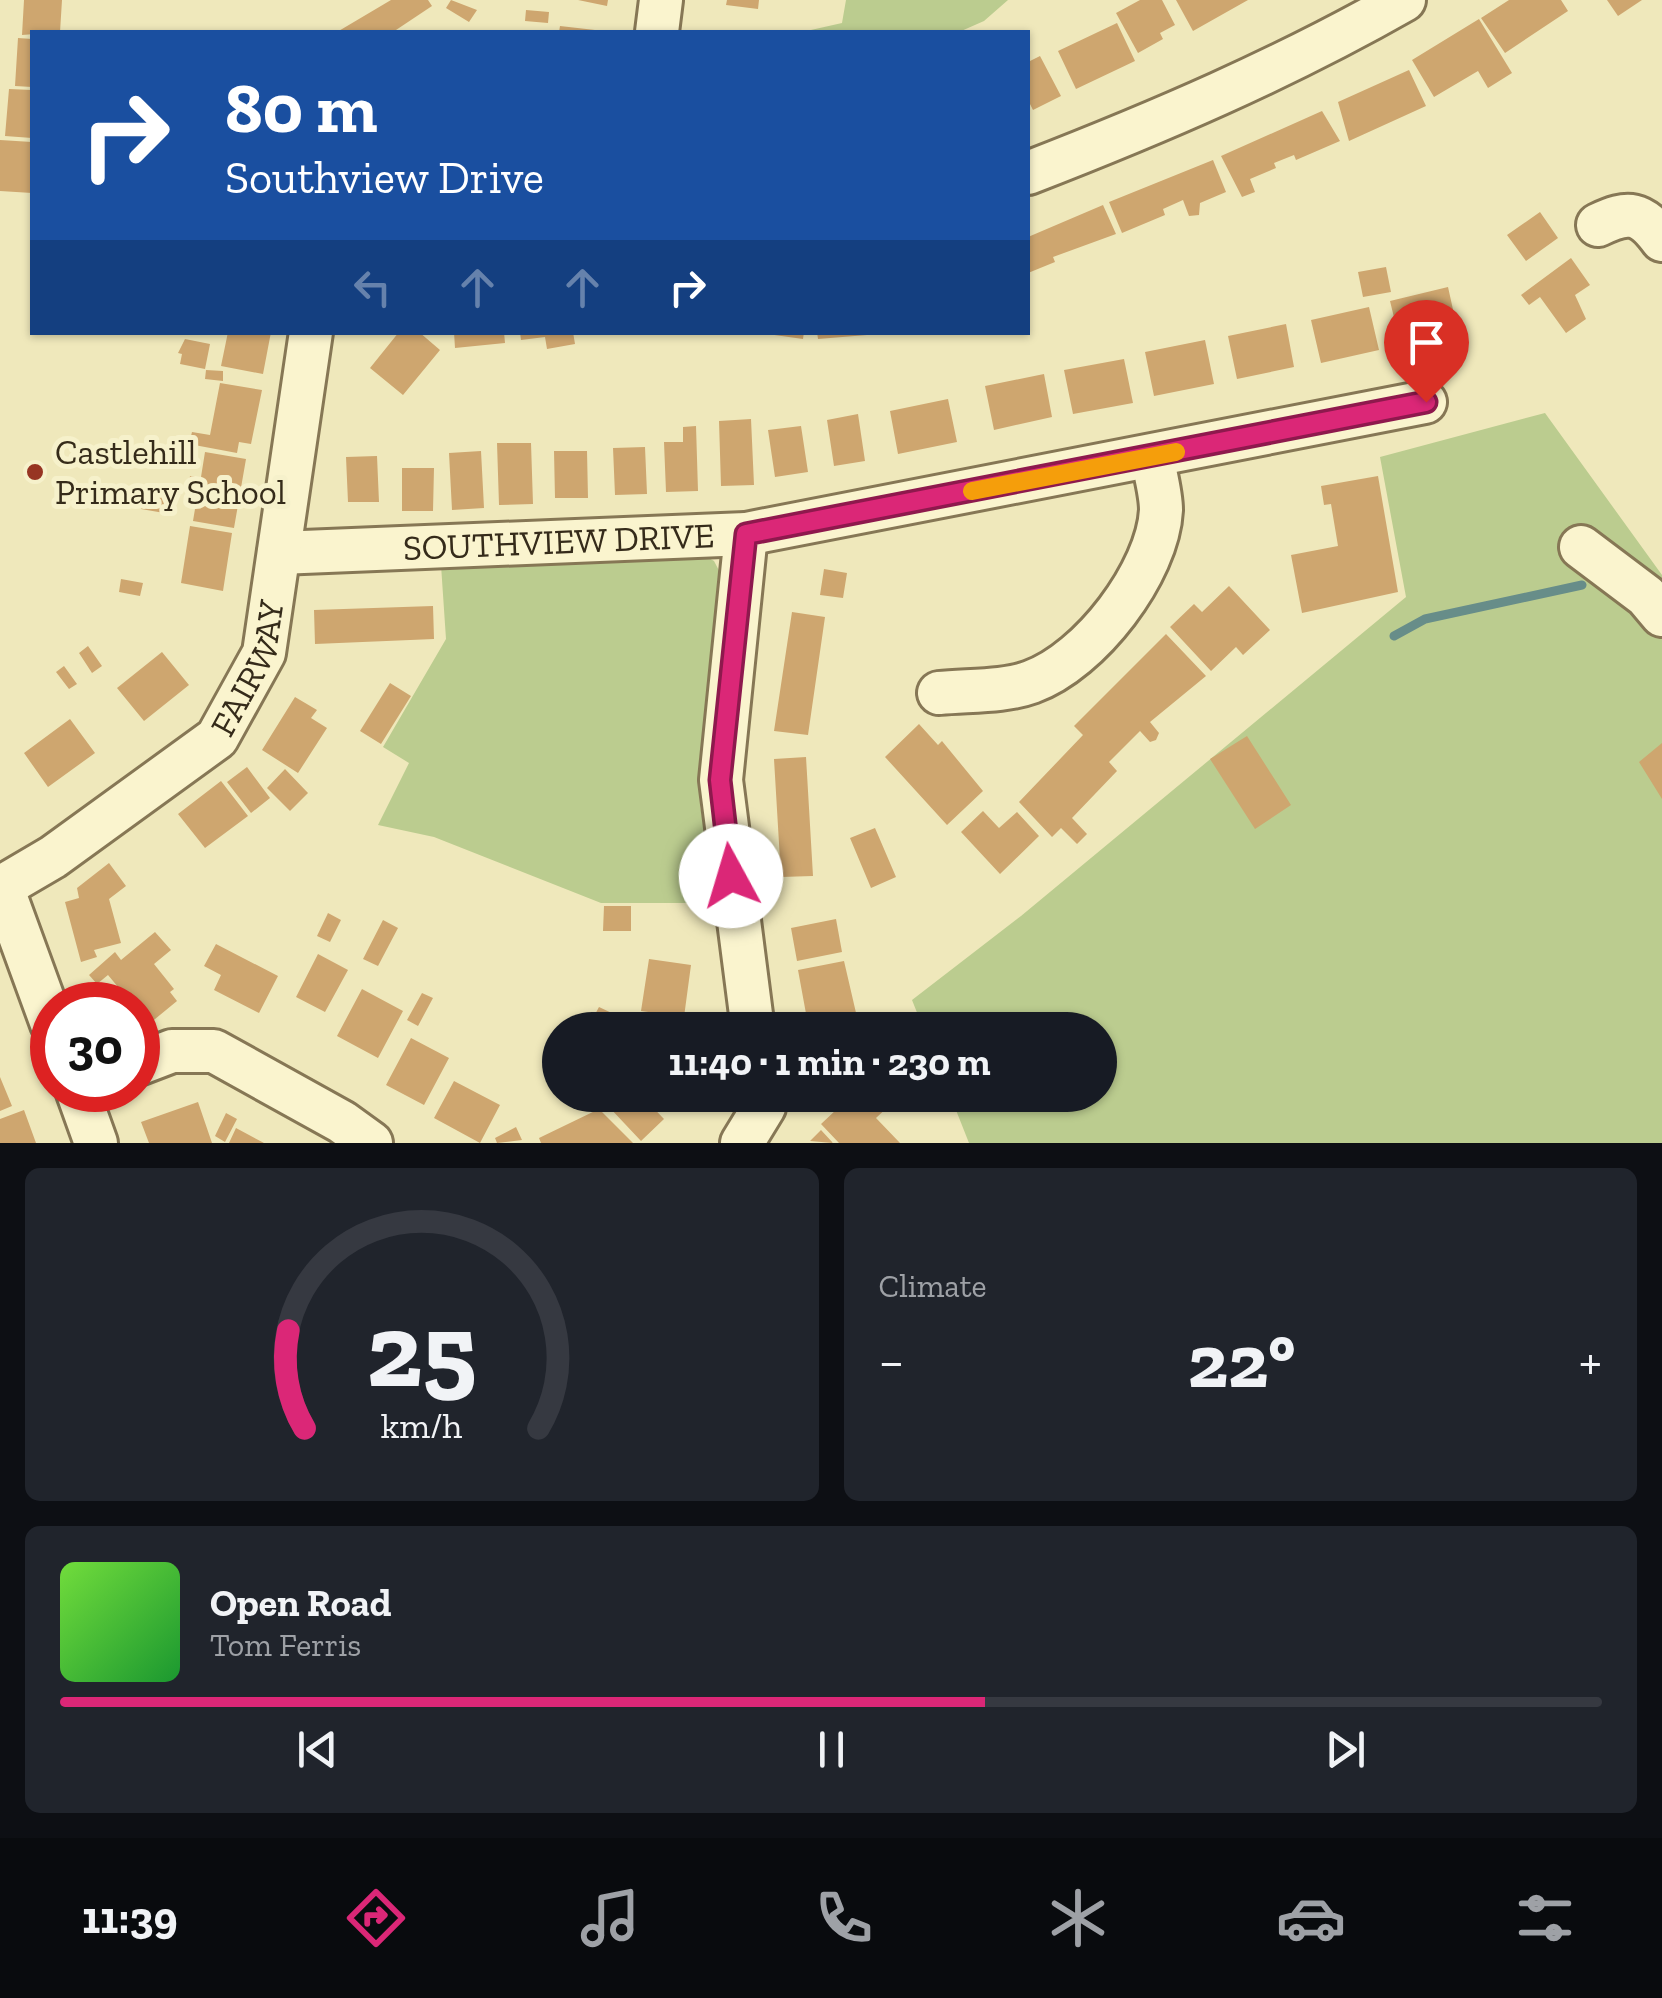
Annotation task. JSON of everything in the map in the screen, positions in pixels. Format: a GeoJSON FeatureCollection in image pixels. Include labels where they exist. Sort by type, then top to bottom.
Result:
{"type":"FeatureCollection","features":[{"type":"Feature","properties":{"kind":"street"},"geometry":{"type":"LineString","coordinates":[[657,30],[661,0]]}},
{"type":"Feature","properties":{"kind":"street"},"geometry":{"type":"LineString","coordinates":[[1030,172],[1224,94],[1323,46],[1404,0]]}},
{"type":"Feature","properties":{"kind":"street"},"geometry":{"type":"LineString","coordinates":[[1598,225],[1632,213],[1642,216],[1662,240]]}},
{"type":"Feature","properties":{"kind":"street","name":"FAIRWAY"},"geometry":{"type":"LineString","coordinates":[[1,888],[54,857],[217,738],[264,652],[311,335]]}},
{"type":"Feature","properties":{"kind":"street","name":"SOUTHVIEW DRIVE"},"geometry":{"type":"LineString","coordinates":[[279,553],[746,534],[1426,402]]}},
{"type":"Feature","properties":{"kind":"street"},"geometry":{"type":"LineString","coordinates":[[938,693],[1031,682],[1072,657],[1107,626],[1150,559],[1161,509],[1152,456]]}},
{"type":"Feature","properties":{"kind":"street"},"geometry":{"type":"LineString","coordinates":[[746,534],[720,780],[751,1012]]}},
{"type":"Feature","properties":{"kind":"street"},"geometry":{"type":"LineString","coordinates":[[1580,547],[1632,585],[1662,615]]}},
{"type":"Feature","properties":{"kind":"street"},"geometry":{"type":"LineString","coordinates":[[1,888],[36,982]]}},
{"type":"Feature","properties":{"kind":"street"},"geometry":{"type":"LineString","coordinates":[[160,1055],[172,1050],[214,1051],[342,1122],[371,1143]]}},
{"type":"Feature","properties":{"kind":"street"},"geometry":{"type":"LineString","coordinates":[[85,1112],[96,1143]]}},
{"type":"Feature","properties":{"kind":"street"},"geometry":{"type":"LineString","coordinates":[[742,1143],[760,1112]]}},
{"type":"Feature","properties":{"kind":"green space"},"geometry":{"type":"Polygon","coordinates":[[[846,0],[1008,0],[984,21],[964,30],[811,30],[842,23],[846,0]]]}},
{"type":"Feature","properties":{"kind":"green space"},"geometry":{"type":"Polygon","coordinates":[[[1545,413],[1662,575],[1662,1143],[969,1143],[957,1112],[1117,1112],[1117,1012],[917,1012],[912,1000],[1021,916],[1406,597],[1380,457],[1545,413]]]}},
{"type":"Feature","properties":{"kind":"green space"},"geometry":{"type":"Polygon","coordinates":[[[700,553],[714,561],[726,584],[699,763],[700,805],[717,903],[601,903],[434,837],[378,825],[409,763],[383,747],[446,639],[441,565],[700,553]]]}},
{"type":"Feature","properties":{"kind":"building"},"geometry":{"type":"Polygon","coordinates":[[[24,0],[62,0],[60,30],[30,30],[30,34],[22,35],[24,0]]]}},
{"type":"Feature","properties":{"kind":"building"},"geometry":{"type":"Polygon","coordinates":[[[391,0],[428,0],[432,6],[396,30],[340,30],[391,0]]]}},
{"type":"Feature","properties":{"kind":"building"},"geometry":{"type":"Polygon","coordinates":[[[451,0],[477,10],[469,22],[446,8],[451,0]]]}},
{"type":"Feature","properties":{"kind":"building"},"geometry":{"type":"Polygon","coordinates":[[[578,0],[608,0],[607,6],[578,0]]]}},
{"type":"Feature","properties":{"kind":"building"},"geometry":{"type":"Polygon","coordinates":[[[727,0],[759,0],[758,9],[726,5],[727,0]]]}},
{"type":"Feature","properties":{"kind":"building"},"geometry":{"type":"Polygon","coordinates":[[[1140,0],[1162,0],[1175,25],[1160,33],[1163,39],[1138,53],[1116,13],[1140,0]]]}},
{"type":"Feature","properties":{"kind":"building"},"geometry":{"type":"Polygon","coordinates":[[[1176,0],[1248,0],[1193,31],[1176,0]]]}},
{"type":"Feature","properties":{"kind":"building"},"geometry":{"type":"Polygon","coordinates":[[[1509,0],[1561,0],[1568,11],[1505,53],[1481,18],[1509,0]]]}},
{"type":"Feature","properties":{"kind":"building"},"geometry":{"type":"Polygon","coordinates":[[[1607,0],[1642,0],[1618,16],[1607,0]]]}},
{"type":"Feature","properties":{"kind":"building"},"geometry":{"type":"Polygon","coordinates":[[[526,10],[549,12],[548,23],[525,21],[526,10]]]}},
{"type":"Feature","properties":{"kind":"building"},"geometry":{"type":"Polygon","coordinates":[[[1479,19],[1512,73],[1488,88],[1478,71],[1434,97],[1412,60],[1479,19]]]}},
{"type":"Feature","properties":{"kind":"building"},"geometry":{"type":"Polygon","coordinates":[[[1117,23],[1135,61],[1076,89],[1058,51],[1117,23]]]}},
{"type":"Feature","properties":{"kind":"building"},"geometry":{"type":"Polygon","coordinates":[[[560,26],[595,30],[559,30],[560,26]]]}},
{"type":"Feature","properties":{"kind":"building"},"geometry":{"type":"Polygon","coordinates":[[[18,38],[30,39],[30,87],[15,86],[18,38]]]}},
{"type":"Feature","properties":{"kind":"building"},"geometry":{"type":"Polygon","coordinates":[[[1040,56],[1061,96],[1033,110],[1030,104],[1030,61],[1040,56]]]}},
{"type":"Feature","properties":{"kind":"building"},"geometry":{"type":"Polygon","coordinates":[[[1409,70],[1426,106],[1349,141],[1338,102],[1409,70]]]}},
{"type":"Feature","properties":{"kind":"building"},"geometry":{"type":"Polygon","coordinates":[[[9,89],[30,90],[30,138],[5,136],[9,89]]]}},
{"type":"Feature","properties":{"kind":"building"},"geometry":{"type":"Polygon","coordinates":[[[1322,111],[1340,141],[1296,160],[1294,155],[1274,163],[1276,168],[1250,179],[1255,192],[1242,197],[1221,156],[1322,111]]]}},
{"type":"Feature","properties":{"kind":"building"},"geometry":{"type":"Polygon","coordinates":[[[0,140],[30,142],[30,193],[0,191],[0,140]]]}},
{"type":"Feature","properties":{"kind":"building"},"geometry":{"type":"Polygon","coordinates":[[[1213,160],[1226,192],[1200,203],[1199,215],[1189,216],[1183,200],[1163,209],[1165,215],[1122,233],[1109,202],[1213,160]]]}},
{"type":"Feature","properties":{"kind":"building"},"geometry":{"type":"Polygon","coordinates":[[[1103,205],[1116,234],[1053,257],[1055,262],[1030,272],[1030,236],[1103,205]]]}},
{"type":"Feature","properties":{"kind":"building"},"geometry":{"type":"Polygon","coordinates":[[[1540,212],[1558,238],[1526,261],[1507,235],[1540,212]]]}},
{"type":"Feature","properties":{"kind":"building"},"geometry":{"type":"Polygon","coordinates":[[[1571,258],[1590,285],[1575,295],[1586,319],[1566,333],[1540,297],[1529,305],[1521,295],[1571,258]]]}},
{"type":"Feature","properties":{"kind":"building"},"geometry":{"type":"Polygon","coordinates":[[[1386,267],[1391,292],[1363,297],[1358,272],[1386,267]]]}},
{"type":"Feature","properties":{"kind":"building"},"geometry":{"type":"Polygon","coordinates":[[[1448,287],[1458,332],[1401,346],[1390,301],[1448,287]]]}},
{"type":"Feature","properties":{"kind":"building"},"geometry":{"type":"Polygon","coordinates":[[[1369,307],[1379,350],[1321,363],[1311,320],[1369,307]]]}},
{"type":"Feature","properties":{"kind":"building"},"geometry":{"type":"Polygon","coordinates":[[[1286,324],[1294,367],[1237,379],[1228,336],[1286,324]]]}},
{"type":"Feature","properties":{"kind":"building"},"geometry":{"type":"Polygon","coordinates":[[[227,335],[270,335],[263,374],[221,366],[227,335]]]}},
{"type":"Feature","properties":{"kind":"building"},"geometry":{"type":"Polygon","coordinates":[[[397,335],[422,335],[440,350],[403,395],[370,368],[397,335]]]}},
{"type":"Feature","properties":{"kind":"building"},"geometry":{"type":"Polygon","coordinates":[[[454,335],[504,335],[505,343],[455,348],[454,335]]]}},
{"type":"Feature","properties":{"kind":"building"},"geometry":{"type":"Polygon","coordinates":[[[520,335],[574,335],[575,344],[547,349],[545,337],[521,340],[520,335]]]}},
{"type":"Feature","properties":{"kind":"building"},"geometry":{"type":"Polygon","coordinates":[[[817,335],[867,335],[818,339],[817,335]]]}},
{"type":"Feature","properties":{"kind":"building"},"geometry":{"type":"Polygon","coordinates":[[[185,339],[210,344],[205,369],[180,364],[182,354],[178,353],[185,339]]]}},
{"type":"Feature","properties":{"kind":"building"},"geometry":{"type":"Polygon","coordinates":[[[1205,340],[1214,384],[1154,396],[1145,352],[1205,340]]]}},
{"type":"Feature","properties":{"kind":"building"},"geometry":{"type":"Polygon","coordinates":[[[1124,359],[1133,403],[1073,414],[1064,370],[1124,359]]]}},
{"type":"Feature","properties":{"kind":"building"},"geometry":{"type":"Polygon","coordinates":[[[206,370],[223,371],[223,381],[205,379],[206,370]]]}},
{"type":"Feature","properties":{"kind":"building"},"geometry":{"type":"Polygon","coordinates":[[[1044,374],[1052,417],[994,430],[985,386],[1044,374]]]}},
{"type":"Feature","properties":{"kind":"building"},"geometry":{"type":"Polygon","coordinates":[[[220,383],[262,390],[251,444],[239,442],[237,453],[189,444],[192,432],[210,435],[220,383]]]}},
{"type":"Feature","properties":{"kind":"building"},"geometry":{"type":"Polygon","coordinates":[[[948,399],[957,442],[898,454],[890,411],[948,399]]]}},
{"type":"Feature","properties":{"kind":"building"},"geometry":{"type":"Polygon","coordinates":[[[858,414],[865,461],[834,466],[827,420],[858,414]]]}},
{"type":"Feature","properties":{"kind":"building"},"geometry":{"type":"Polygon","coordinates":[[[751,419],[754,485],[721,486],[719,421],[751,419]]]}},
{"type":"Feature","properties":{"kind":"building"},"geometry":{"type":"Polygon","coordinates":[[[696,426],[698,491],[666,492],[664,442],[683,442],[683,427],[696,426]]]}},
{"type":"Feature","properties":{"kind":"building"},"geometry":{"type":"Polygon","coordinates":[[[801,426],[808,472],[775,477],[768,430],[801,426]]]}},
{"type":"Feature","properties":{"kind":"building"},"geometry":{"type":"Polygon","coordinates":[[[497,443],[531,443],[533,504],[499,505],[497,443]]]}},
{"type":"Feature","properties":{"kind":"building"},"geometry":{"type":"Polygon","coordinates":[[[645,447],[647,494],[615,495],[613,448],[645,447]]]}},
{"type":"Feature","properties":{"kind":"building"},"geometry":{"type":"Polygon","coordinates":[[[481,451],[484,508],[452,510],[449,453],[481,451]]]}},
{"type":"Feature","properties":{"kind":"building"},"geometry":{"type":"Polygon","coordinates":[[[554,451],[587,451],[588,498],[555,498],[554,451]]]}},
{"type":"Feature","properties":{"kind":"building"},"geometry":{"type":"Polygon","coordinates":[[[205,452],[246,459],[234,528],[193,521],[197,497],[187,495],[190,476],[201,477],[205,452]]]}},
{"type":"Feature","properties":{"kind":"building"},"geometry":{"type":"Polygon","coordinates":[[[377,456],[379,502],[348,502],[346,457],[377,456]]]}},
{"type":"Feature","properties":{"kind":"building"},"geometry":{"type":"Polygon","coordinates":[[[402,468],[434,468],[433,511],[402,511],[402,468]]]}},
{"type":"Feature","properties":{"kind":"building"},"geometry":{"type":"Polygon","coordinates":[[[1378,476],[1398,592],[1302,613],[1291,555],[1338,546],[1331,504],[1324,505],[1321,486],[1378,476]]]}},
{"type":"Feature","properties":{"kind":"building"},"geometry":{"type":"Polygon","coordinates":[[[144,493],[172,498],[170,514],[141,509],[144,493]]]}},
{"type":"Feature","properties":{"kind":"building"},"geometry":{"type":"Polygon","coordinates":[[[190,526],[232,533],[223,591],[181,583],[190,526]]]}},
{"type":"Feature","properties":{"kind":"building"},"geometry":{"type":"Polygon","coordinates":[[[824,569],[847,573],[843,598],[820,595],[824,569]]]}},
{"type":"Feature","properties":{"kind":"building"},"geometry":{"type":"Polygon","coordinates":[[[121,579],[143,583],[140,596],[119,592],[121,579]]]}},
{"type":"Feature","properties":{"kind":"building"},"geometry":{"type":"Polygon","coordinates":[[[1229,586],[1270,630],[1243,655],[1236,647],[1211,671],[1170,627],[1194,604],[1202,612],[1229,586]]]}},
{"type":"Feature","properties":{"kind":"building"},"geometry":{"type":"Polygon","coordinates":[[[433,606],[434,639],[315,644],[314,610],[433,606]]]}},
{"type":"Feature","properties":{"kind":"building"},"geometry":{"type":"Polygon","coordinates":[[[792,612],[825,617],[808,735],[774,731],[792,612]]]}},
{"type":"Feature","properties":{"kind":"building"},"geometry":{"type":"Polygon","coordinates":[[[1166,634],[1206,676],[1150,722],[1159,733],[1156,740],[1150,742],[1140,731],[1109,762],[1117,771],[1072,818],[1087,834],[1077,844],[1061,828],[1052,837],[1019,802],[1083,735],[1074,726],[1166,634]]]}},
{"type":"Feature","properties":{"kind":"building"},"geometry":{"type":"Polygon","coordinates":[[[88,646],[102,666],[92,673],[79,653],[88,646]]]}},
{"type":"Feature","properties":{"kind":"building"},"geometry":{"type":"Polygon","coordinates":[[[162,652],[189,685],[144,721],[117,688],[162,652]]]}},
{"type":"Feature","properties":{"kind":"building"},"geometry":{"type":"Polygon","coordinates":[[[64,666],[77,684],[69,689],[56,672],[64,666]]]}},
{"type":"Feature","properties":{"kind":"building"},"geometry":{"type":"Polygon","coordinates":[[[390,683],[411,696],[381,744],[360,731],[390,683]]]}},
{"type":"Feature","properties":{"kind":"building"},"geometry":{"type":"Polygon","coordinates":[[[295,697],[317,710],[311,718],[327,728],[298,773],[262,750],[295,697]]]}},
{"type":"Feature","properties":{"kind":"building"},"geometry":{"type":"Polygon","coordinates":[[[70,719],[95,753],[48,787],[24,753],[70,719]]]}},
{"type":"Feature","properties":{"kind":"building"},"geometry":{"type":"Polygon","coordinates":[[[919,724],[938,745],[942,741],[983,791],[947,825],[885,757],[919,724]]]}},
{"type":"Feature","properties":{"kind":"building"},"geometry":{"type":"Polygon","coordinates":[[[1247,736],[1291,805],[1255,829],[1210,759],[1247,736]]]}},
{"type":"Feature","properties":{"kind":"building"},"geometry":{"type":"Polygon","coordinates":[[[1662,743],[1662,799],[1639,762],[1662,743]]]}},
{"type":"Feature","properties":{"kind":"building"},"geometry":{"type":"Polygon","coordinates":[[[806,757],[813,876],[781,877],[774,759],[806,757]]]}},
{"type":"Feature","properties":{"kind":"building"},"geometry":{"type":"Polygon","coordinates":[[[247,767],[270,798],[251,813],[227,782],[247,767]]]}},
{"type":"Feature","properties":{"kind":"building"},"geometry":{"type":"Polygon","coordinates":[[[285,769],[308,793],[290,811],[267,788],[285,769]]]}},
{"type":"Feature","properties":{"kind":"building"},"geometry":{"type":"Polygon","coordinates":[[[221,781],[248,816],[205,848],[178,814],[221,781]]]}},
{"type":"Feature","properties":{"kind":"building"},"geometry":{"type":"Polygon","coordinates":[[[983,811],[999,828],[1017,812],[1039,836],[1000,874],[961,832],[983,811]]]}},
{"type":"Feature","properties":{"kind":"building"},"geometry":{"type":"Polygon","coordinates":[[[875,828],[896,877],[871,888],[850,838],[875,828]]]}},
{"type":"Feature","properties":{"kind":"building"},"geometry":{"type":"Polygon","coordinates":[[[109,863],[126,886],[109,899],[121,943],[94,950],[97,957],[81,962],[65,902],[79,898],[77,888],[109,863]]]}},
{"type":"Feature","properties":{"kind":"building"},"geometry":{"type":"Polygon","coordinates":[[[604,906],[631,906],[631,931],[603,931],[604,906]]]}},
{"type":"Feature","properties":{"kind":"building"},"geometry":{"type":"Polygon","coordinates":[[[328,913],[341,920],[330,942],[317,936],[328,913]]]}},
{"type":"Feature","properties":{"kind":"building"},"geometry":{"type":"Polygon","coordinates":[[[836,919],[842,952],[797,961],[791,928],[836,919]]]}},
{"type":"Feature","properties":{"kind":"building"},"geometry":{"type":"Polygon","coordinates":[[[383,920],[398,928],[378,966],[363,959],[383,920]]]}},
{"type":"Feature","properties":{"kind":"building"},"geometry":{"type":"Polygon","coordinates":[[[155,932],[171,950],[154,964],[174,989],[170,992],[177,1001],[160,1015],[160,982],[114,982],[108,975],[95,982],[89,975],[115,952],[121,960],[155,932]]]}},
{"type":"Feature","properties":{"kind":"building"},"geometry":{"type":"Polygon","coordinates":[[[216,944],[278,976],[259,1013],[214,990],[221,975],[204,966],[216,944]]]}},
{"type":"Feature","properties":{"kind":"building"},"geometry":{"type":"Polygon","coordinates":[[[318,954],[348,970],[325,1012],[296,997],[318,954]]]}},
{"type":"Feature","properties":{"kind":"building"},"geometry":{"type":"Polygon","coordinates":[[[649,959],[691,965],[685,1012],[641,1011],[649,959]]]}},
{"type":"Feature","properties":{"kind":"building"},"geometry":{"type":"Polygon","coordinates":[[[844,961],[856,1012],[806,1012],[798,970],[844,961]]]}},
{"type":"Feature","properties":{"kind":"building"},"geometry":{"type":"Polygon","coordinates":[[[362,989],[403,1011],[378,1058],[337,1036],[362,989]]]}},
{"type":"Feature","properties":{"kind":"building"},"geometry":{"type":"Polygon","coordinates":[[[422,993],[433,998],[418,1026],[407,1020],[422,993]]]}},
{"type":"Feature","properties":{"kind":"building"},"geometry":{"type":"Polygon","coordinates":[[[411,1038],[449,1058],[424,1105],[386,1085],[411,1038]]]}},
{"type":"Feature","properties":{"kind":"building"},"geometry":{"type":"Polygon","coordinates":[[[0,1077],[12,1106],[0,1111],[0,1077]]]}},
{"type":"Feature","properties":{"kind":"building"},"geometry":{"type":"Polygon","coordinates":[[[454,1081],[500,1105],[480,1143],[434,1118],[454,1081]]]}},
{"type":"Feature","properties":{"kind":"building"},"geometry":{"type":"Polygon","coordinates":[[[198,1102],[212,1143],[149,1143],[141,1122],[198,1102]]]}},
{"type":"Feature","properties":{"kind":"building"},"geometry":{"type":"Polygon","coordinates":[[[24,1110],[36,1143],[0,1143],[0,1119],[24,1110]]]}},
{"type":"Feature","properties":{"kind":"building"},"geometry":{"type":"Polygon","coordinates":[[[593,1112],[602,1112],[633,1143],[541,1143],[539,1138],[593,1112]]]}},
{"type":"Feature","properties":{"kind":"building"},"geometry":{"type":"Polygon","coordinates":[[[614,1112],[657,1112],[664,1119],[641,1141],[614,1112]]]}},
{"type":"Feature","properties":{"kind":"building"},"geometry":{"type":"Polygon","coordinates":[[[834,1112],[882,1112],[876,1118],[900,1143],[839,1143],[821,1124],[834,1112]]]}},
{"type":"Feature","properties":{"kind":"building"},"geometry":{"type":"Polygon","coordinates":[[[226,1113],[237,1119],[225,1142],[215,1136],[226,1113]]]}},
{"type":"Feature","properties":{"kind":"building"},"geometry":{"type":"Polygon","coordinates":[[[516,1127],[522,1140],[497,1143],[495,1138],[516,1127]]]}},
{"type":"Feature","properties":{"kind":"building"},"geometry":{"type":"Polygon","coordinates":[[[236,1128],[264,1143],[229,1143],[236,1128]]]}},
{"type":"Feature","properties":{"kind":"building"},"geometry":{"type":"Polygon","coordinates":[[[821,1130],[833,1143],[810,1141],[821,1130]]]}},
{"type":"Feature","properties":{"kind":"waterway"},"geometry":{"type":"LineString","coordinates":[[1394,636],[1425,619],[1582,585]]}},
{"type":"Feature","properties":{"kind":"slow traffic"},"geometry":{"type":"LineString","coordinates":[[972,491],[1176,452]]}},
{"type":"Feature","properties":{"kind":"place","name":"Castlehill Primary School"},"geometry":{"type":"Point","coordinates":[35,472]}},
{"type":"Feature","properties":{"kind":"route"},"geometry":{"type":"LineString","coordinates":[[731,876],[720,780],[747,554],[746,534],[1426,402]]}}]}
